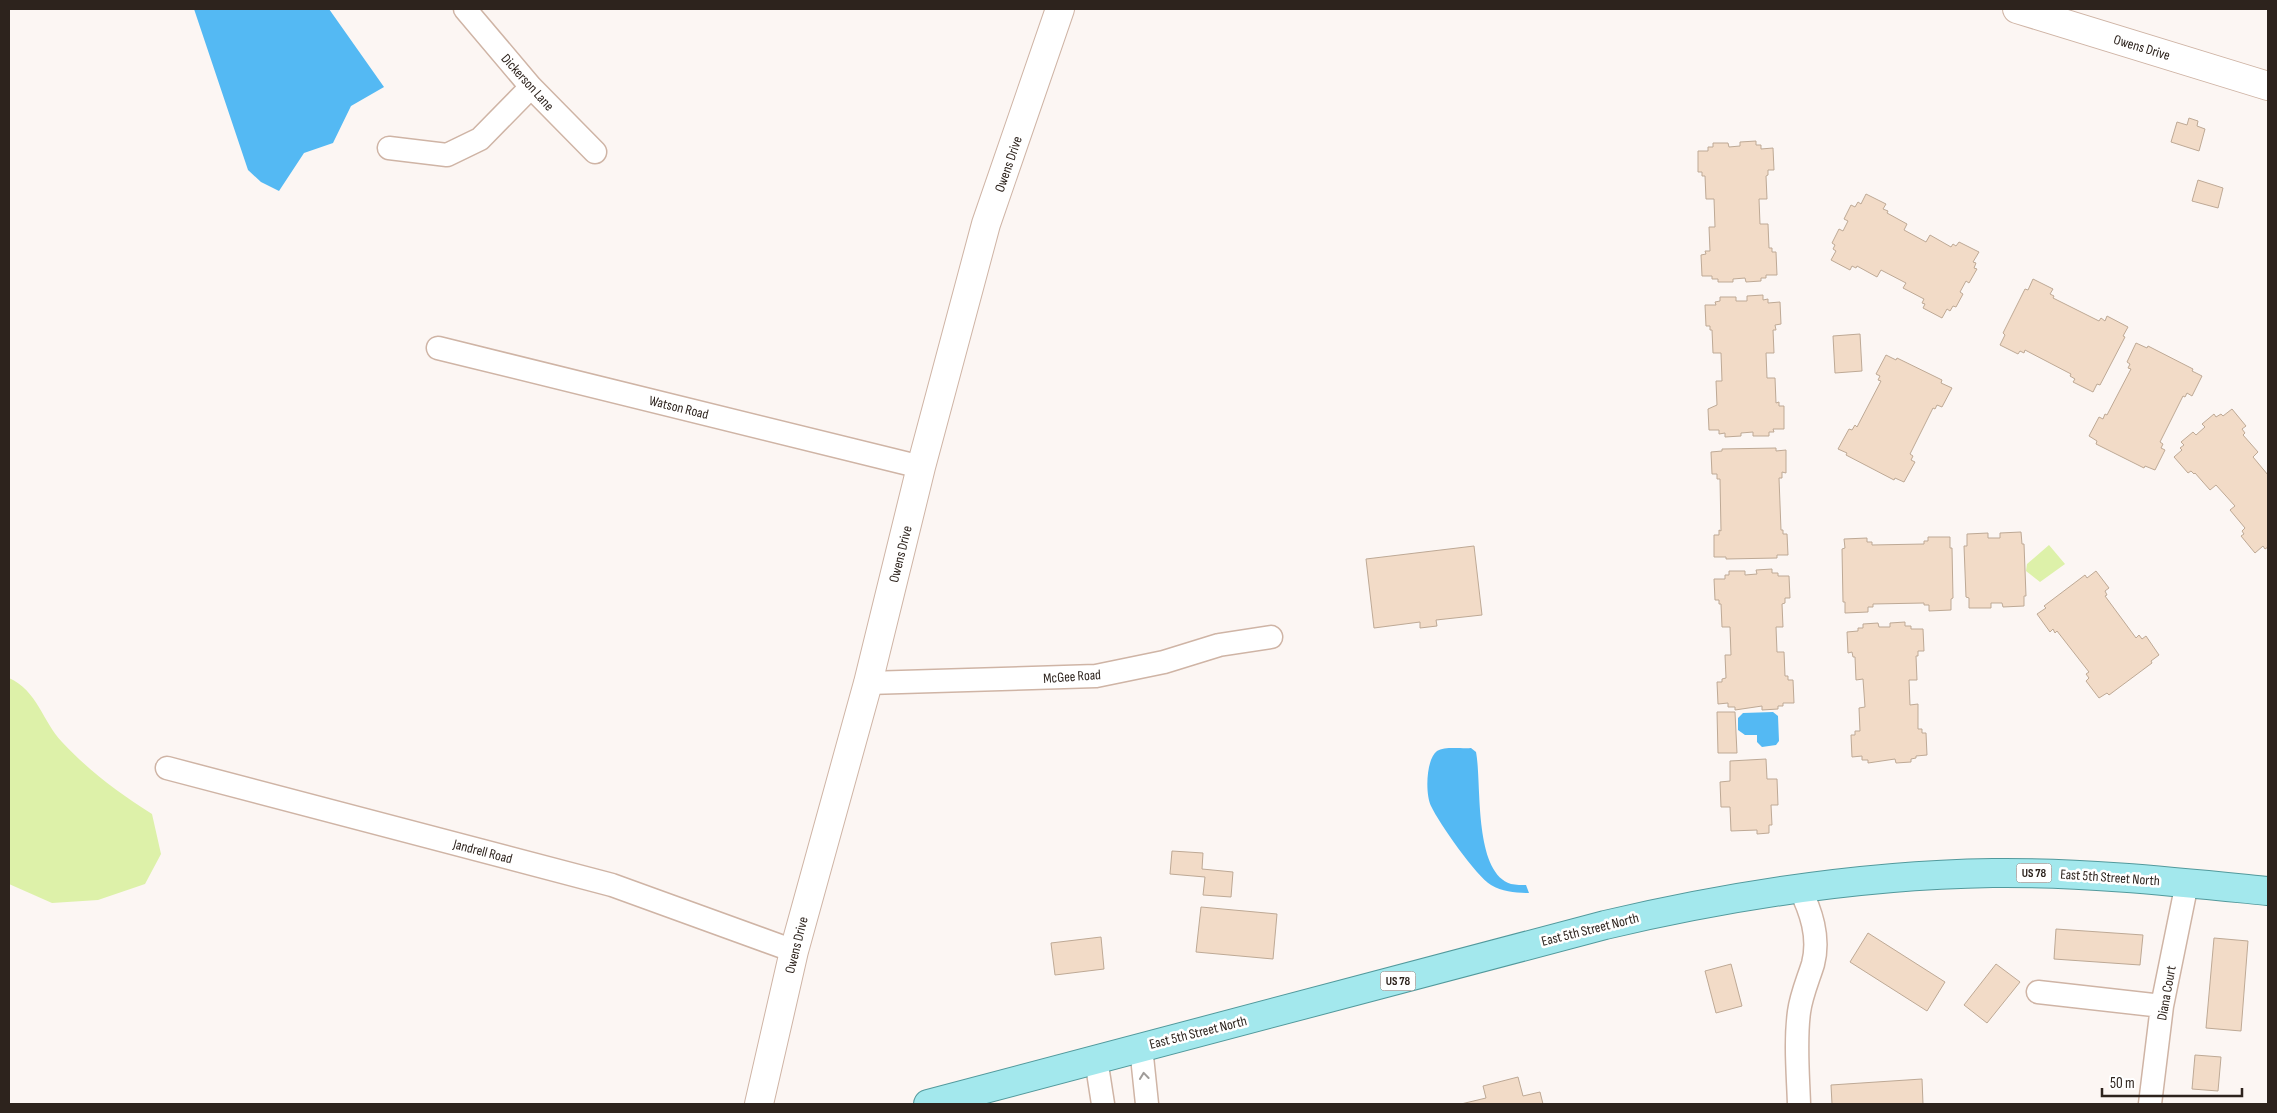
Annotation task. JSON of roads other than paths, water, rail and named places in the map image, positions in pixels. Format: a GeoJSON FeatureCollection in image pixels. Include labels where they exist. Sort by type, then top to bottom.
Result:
{"type":"FeatureCollection","features":[{"type":"Feature","properties":{"kind":"main road","name":"East 5th Street North"},"geometry":{"type":"LineString","coordinates":[[928,1104],[1605,925],[1701,903],[1799,887],[1883,878],[1994,873],[2114,876],[2268,891]]}},
{"type":"Feature","properties":{"kind":"street","name":"Dickerson Lane"},"geometry":{"type":"LineString","coordinates":[[465,9],[531,87],[595,152]]}},
{"type":"Feature","properties":{"kind":"street","name":"Owens Drive"},"geometry":{"type":"LineString","coordinates":[[759,1104],[794,951],[868,683],[921,467],[986,224],[1060,9]]}},
{"type":"Feature","properties":{"kind":"street","name":"Owens Drive"},"geometry":{"type":"LineString","coordinates":[[2025,10],[2268,86]]}},
{"type":"Feature","properties":{"kind":"street"},"geometry":{"type":"LineString","coordinates":[[389,148],[447,155],[480,139],[531,87]]}},
{"type":"Feature","properties":{"kind":"street","name":"Watson Road"},"geometry":{"type":"LineString","coordinates":[[438,348],[921,467]]}},
{"type":"Feature","properties":{"kind":"street","name":"McGee Road"},"geometry":{"type":"LineString","coordinates":[[868,683],[1096,676],[1164,662],[1220,645],[1271,637]]}},
{"type":"Feature","properties":{"kind":"street","name":"Jandrell Road"},"geometry":{"type":"LineString","coordinates":[[167,768],[612,884],[794,951]]}},
{"type":"Feature","properties":{"kind":"street","name":"Diana Court"},"geometry":{"type":"LineString","coordinates":[[2150,1104],[2162,1006],[2187,883]]}},
{"type":"Feature","properties":{"kind":"street"},"geometry":{"type":"LineString","coordinates":[[1799,887],[1809,907],[1816,938],[1813,963],[1799,1011],[1797,1035],[1799,1104]]}},
{"type":"Feature","properties":{"kind":"street"},"geometry":{"type":"LineString","coordinates":[[2038,992],[2162,1006]]}},
{"type":"Feature","properties":{"kind":"street"},"geometry":{"type":"LineString","coordinates":[[1141,1047],[1147,1104]]}},
{"type":"Feature","properties":{"kind":"street"},"geometry":{"type":"LineString","coordinates":[[1096,1060],[1103,1104]]}},
{"type":"Feature","properties":{"kind":"water"},"geometry":{"type":"Polygon","coordinates":[[[194,9],[329,9],[384,87],[351,106],[333,143],[304,153],[279,191],[261,182],[248,170],[194,9]]]}},
{"type":"Feature","properties":{"kind":"water"},"geometry":{"type":"Polygon","coordinates":[[[1773,712],[1778,716],[1779,741],[1776,745],[1762,747],[1757,742],[1757,735],[1745,735],[1738,730],[1738,718],[1743,713],[1773,712]]]}},
{"type":"Feature","properties":{"kind":"water"},"geometry":{"type":"Polygon","coordinates":[[[1471,748],[1476,752],[1481,825],[1490,863],[1499,876],[1511,884],[1526,885],[1529,893],[1505,891],[1484,880],[1458,848],[1429,801],[1427,785],[1433,755],[1440,749],[1471,748]]]}}]}
